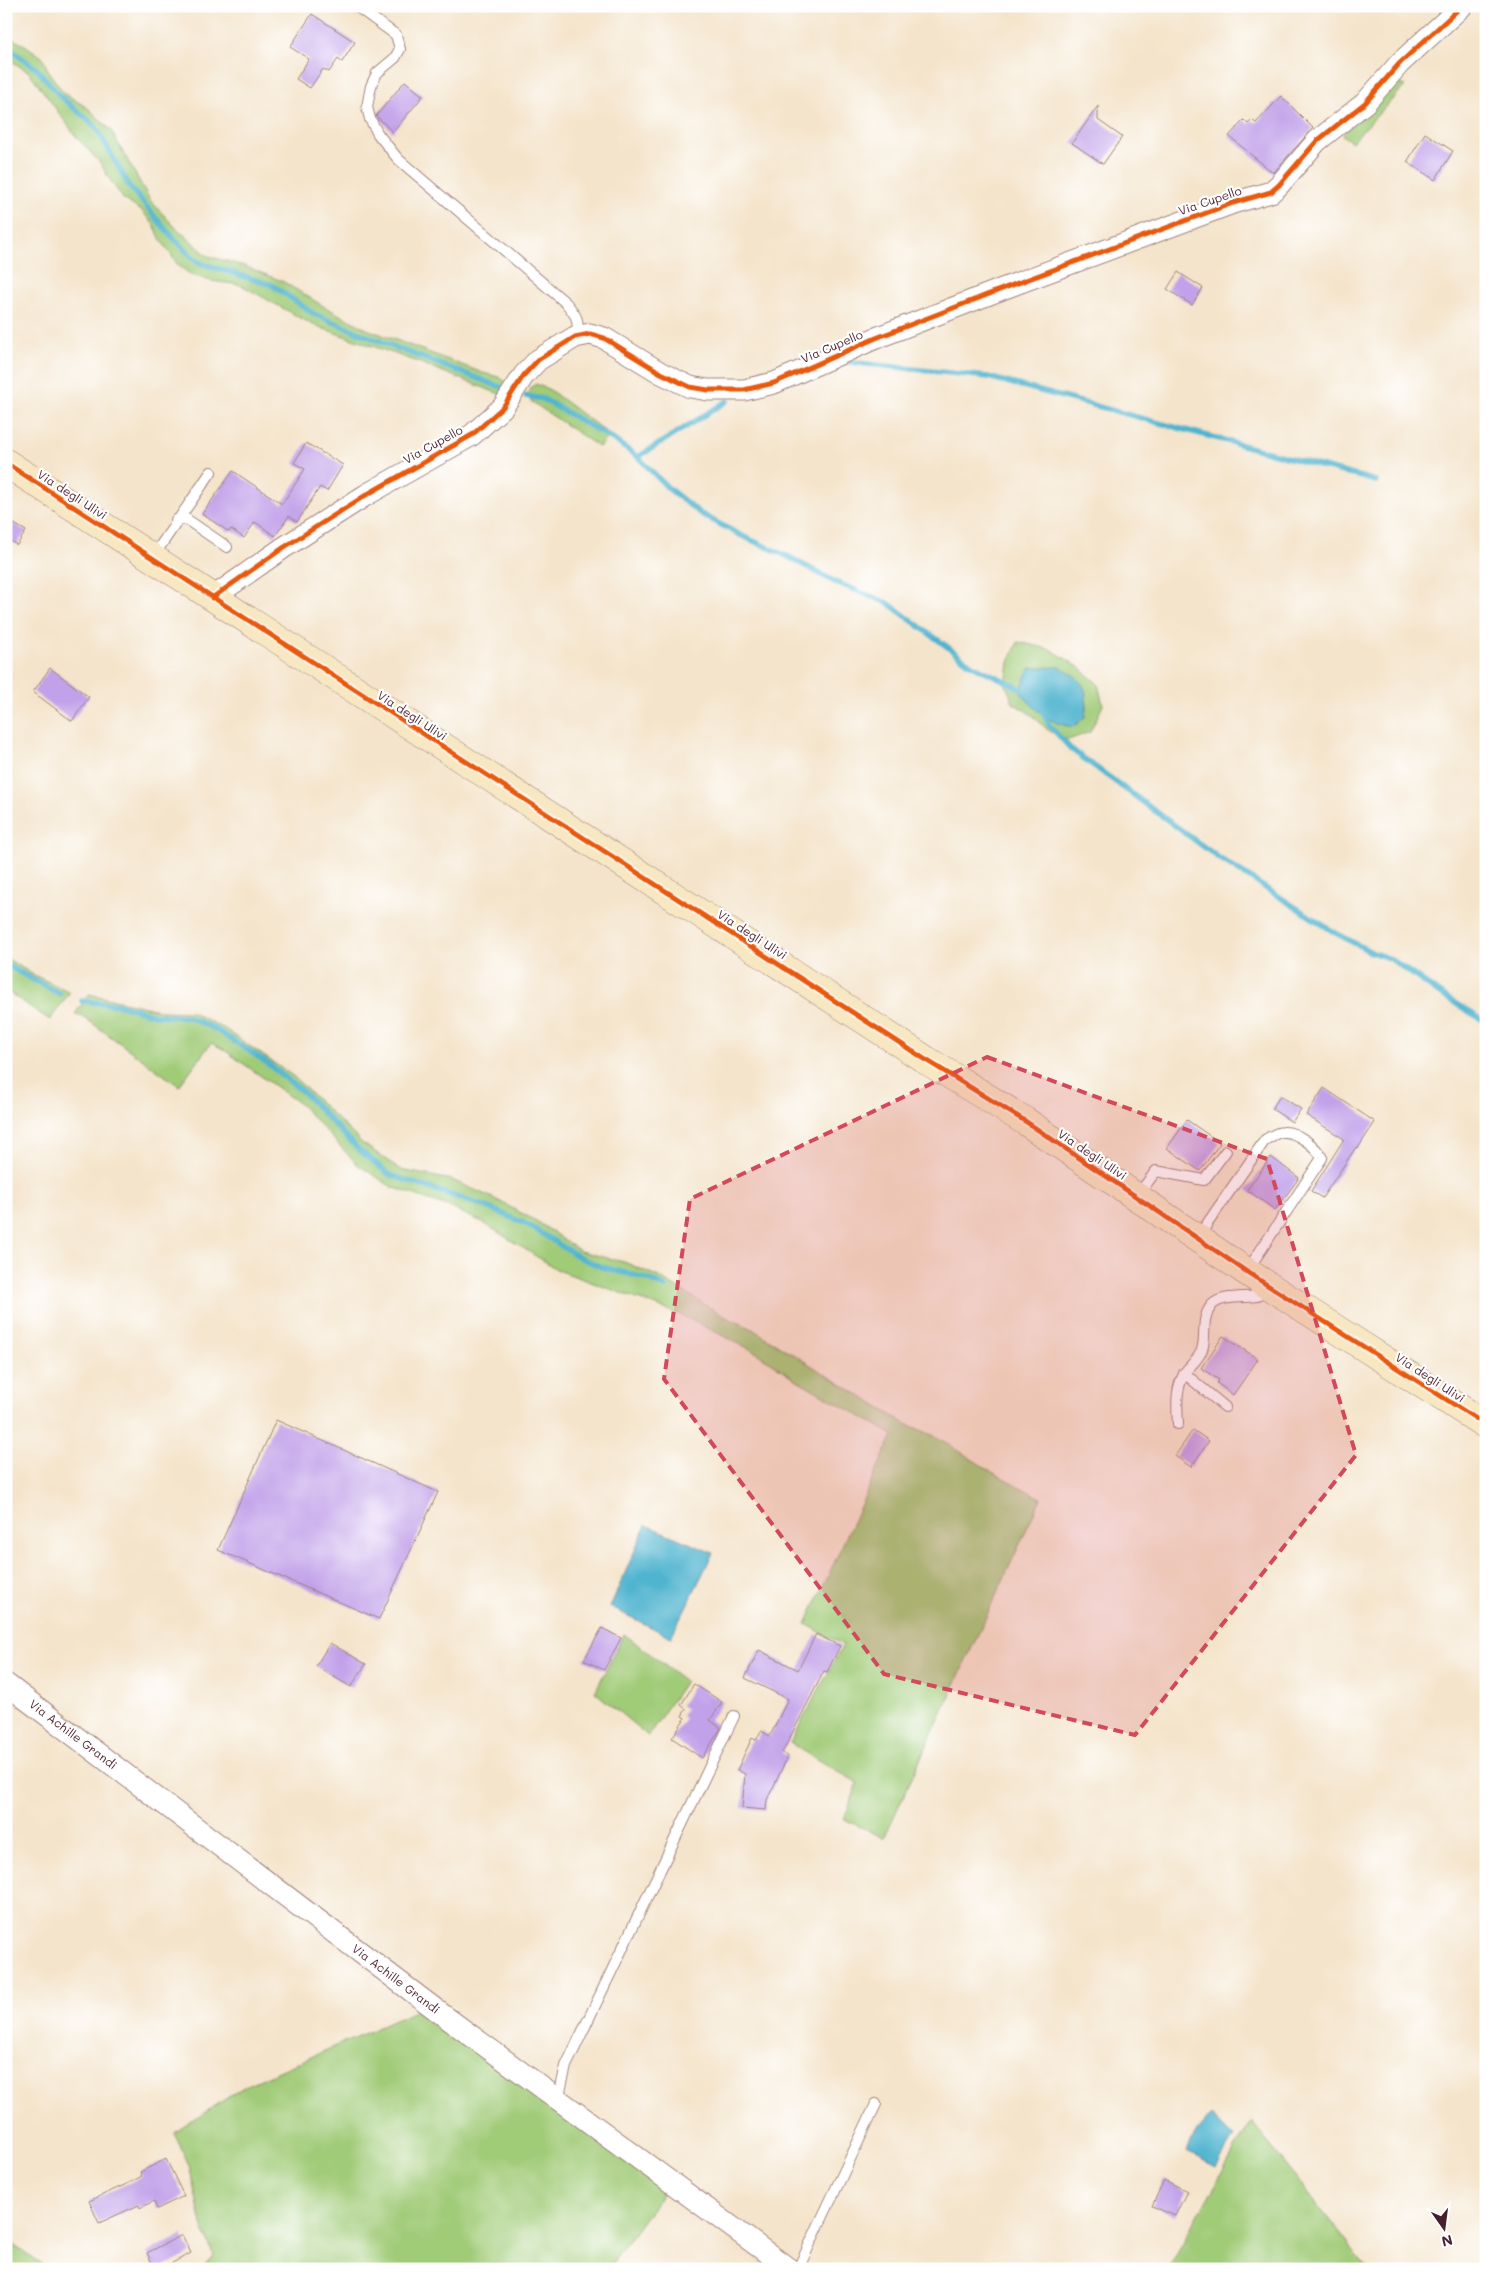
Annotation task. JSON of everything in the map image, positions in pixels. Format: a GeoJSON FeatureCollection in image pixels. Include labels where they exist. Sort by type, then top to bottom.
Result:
{"type":"FeatureCollection","features":[{"type":"Feature","properties":{"kind":"street","name":"Via Cupello"},"geometry":{"type":"LineString","coordinates":[[212,598],[283,548],[366,495],[472,435],[503,407],[524,375],[538,360],[575,337],[590,334],[604,338],[690,387],[725,391],[744,390],[774,383],[876,338],[1010,286],[1233,203],[1271,192],[1279,186],[1317,141],[1365,103],[1400,63],[1462,6]]}},
{"type":"Feature","properties":{"kind":"street","name":"Via degli Ulivi"},"geometry":{"type":"LineString","coordinates":[[6,464],[926,1060],[1025,1121],[1256,1278],[1486,1425]]}},
{"type":"Feature","properties":{"kind":"street","name":"Via Achille Grandi"},"geometry":{"type":"LineString","coordinates":[[6,1684],[431,2006],[789,2269]]}},
{"type":"Feature","properties":{"kind":"lane"},"geometry":{"type":"LineString","coordinates":[[356,6],[396,35],[400,49],[395,58],[377,73],[371,86],[367,107],[370,119],[378,134],[398,159],[566,303],[576,315],[578,321],[579,326],[575,337]]}},
{"type":"Feature","properties":{"kind":"lane"},"geometry":{"type":"LineString","coordinates":[[151,559],[176,520],[211,472]]}},
{"type":"Feature","properties":{"kind":"lane"},"geometry":{"type":"LineString","coordinates":[[176,520],[186,519],[227,547]]}},
{"type":"Feature","properties":{"kind":"lane"},"geometry":{"type":"LineString","coordinates":[[1178,1424],[1179,1384],[1184,1373],[1201,1352],[1204,1339],[1203,1325],[1213,1304],[1224,1299],[1257,1296],[1256,1278],[1322,1158],[1319,1151],[1292,1132],[1282,1132],[1265,1140],[1197,1238]]}},
{"type":"Feature","properties":{"kind":"lane"},"geometry":{"type":"LineString","coordinates":[[1136,1197],[1156,1170],[1204,1180],[1226,1151]]}},
{"type":"Feature","properties":{"kind":"lane"},"geometry":{"type":"LineString","coordinates":[[1184,1373],[1225,1407]]}},
{"type":"Feature","properties":{"kind":"lane"},"geometry":{"type":"LineString","coordinates":[[558,2100],[566,2066],[734,1716]]}},
{"type":"Feature","properties":{"kind":"lane"},"geometry":{"type":"LineString","coordinates":[[798,2269],[876,2104]]}},
{"type":"Feature","properties":{"kind":"highlighted area"},"geometry":{"type":"Polygon","coordinates":[[[987,1057],[1267,1159],[1356,1455],[1135,1735],[884,1674],[664,1379],[690,1199],[987,1057]]]}},
{"type":"Feature","properties":{"kind":"green space"},"geometry":{"type":"Polygon","coordinates":[[[6,36],[25,45],[42,57],[50,74],[64,93],[89,109],[110,129],[150,200],[172,224],[208,256],[244,266],[282,281],[367,329],[483,373],[499,377],[509,384],[502,395],[418,362],[324,329],[241,285],[211,281],[191,275],[178,265],[161,240],[154,225],[142,211],[124,200],[101,164],[75,135],[29,72],[6,58],[6,36]]]}},
{"type":"Feature","properties":{"kind":"green space"},"geometry":{"type":"Polygon","coordinates":[[[1394,79],[1405,86],[1352,142],[1342,135],[1394,79]]]}},
{"type":"Feature","properties":{"kind":"green space"},"geometry":{"type":"Polygon","coordinates":[[[536,384],[550,390],[606,432],[606,439],[599,447],[532,402],[528,395],[531,387],[536,384]]]}},
{"type":"Feature","properties":{"kind":"green space"},"geometry":{"type":"Polygon","coordinates":[[[1018,642],[1050,649],[1079,667],[1098,684],[1103,705],[1090,732],[1068,740],[1049,731],[1032,715],[1013,703],[1006,685],[1009,662],[1018,642]]]}},
{"type":"Feature","properties":{"kind":"green space"},"geometry":{"type":"Polygon","coordinates":[[[6,958],[32,974],[70,992],[50,1020],[6,991],[6,958]]]}},
{"type":"Feature","properties":{"kind":"green space"},"geometry":{"type":"Polygon","coordinates":[[[89,994],[163,1011],[192,1012],[225,1029],[294,1077],[362,1143],[401,1170],[452,1180],[493,1198],[538,1222],[580,1251],[624,1262],[657,1276],[728,1318],[749,1327],[906,1424],[937,1437],[992,1472],[1041,1498],[884,1838],[844,1819],[858,1783],[790,1743],[843,1645],[806,1624],[893,1435],[797,1380],[752,1350],[681,1315],[558,1270],[482,1222],[447,1206],[392,1187],[358,1165],[300,1104],[223,1049],[211,1043],[179,1086],[81,1015],[75,1014],[89,994]]]}},
{"type":"Feature","properties":{"kind":"green space"},"geometry":{"type":"Polygon","coordinates":[[[624,1634],[685,1681],[648,1736],[595,1692],[624,1634]]]}},
{"type":"Feature","properties":{"kind":"green space"},"geometry":{"type":"Polygon","coordinates":[[[420,2009],[665,2190],[608,2269],[203,2269],[213,2255],[202,2225],[189,2165],[174,2133],[245,2086],[420,2009]]]}},
{"type":"Feature","properties":{"kind":"green space"},"geometry":{"type":"Polygon","coordinates":[[[1251,2121],[1368,2269],[1168,2269],[1251,2121]]]}},
{"type":"Feature","properties":{"kind":"green space"},"geometry":{"type":"Polygon","coordinates":[[[6,2240],[49,2269],[6,2269],[6,2240]]]}},
{"type":"Feature","properties":{"kind":"water"},"geometry":{"type":"Polygon","coordinates":[[[1060,667],[1080,681],[1085,692],[1085,717],[1073,727],[1050,719],[1021,693],[1025,677],[1031,668],[1060,667]]]}},
{"type":"Feature","properties":{"kind":"water"},"geometry":{"type":"Polygon","coordinates":[[[646,1525],[713,1553],[671,1637],[610,1607],[646,1525]]]}},
{"type":"Feature","properties":{"kind":"water"},"geometry":{"type":"Polygon","coordinates":[[[1211,2115],[1234,2137],[1216,2167],[1187,2152],[1196,2132],[1211,2115]]]}},
{"type":"Feature","properties":{"kind":"building"},"geometry":{"type":"Polygon","coordinates":[[[312,14],[355,42],[342,62],[338,59],[329,72],[323,69],[310,88],[296,79],[309,59],[290,47],[312,14]]]}},
{"type":"Feature","properties":{"kind":"building"},"geometry":{"type":"Polygon","coordinates":[[[405,81],[423,96],[393,132],[376,116],[405,81]]]}},
{"type":"Feature","properties":{"kind":"building"},"geometry":{"type":"Polygon","coordinates":[[[1281,96],[1313,128],[1273,173],[1229,136],[1244,120],[1248,124],[1252,120],[1256,123],[1281,96]]]}},
{"type":"Feature","properties":{"kind":"building"},"geometry":{"type":"Polygon","coordinates":[[[1098,106],[1098,120],[1122,137],[1103,164],[1072,143],[1098,106]]]}},
{"type":"Feature","properties":{"kind":"building"},"geometry":{"type":"Polygon","coordinates":[[[1425,133],[1453,151],[1435,180],[1407,162],[1425,133]]]}},
{"type":"Feature","properties":{"kind":"building"},"geometry":{"type":"Polygon","coordinates":[[[1178,272],[1203,288],[1192,305],[1167,289],[1178,272]]]}},
{"type":"Feature","properties":{"kind":"building"},"geometry":{"type":"Polygon","coordinates":[[[306,443],[343,465],[327,491],[320,487],[297,522],[289,516],[275,536],[255,522],[244,538],[231,529],[229,532],[202,514],[233,471],[282,504],[305,469],[294,463],[306,443]]]}},
{"type":"Feature","properties":{"kind":"building"},"geometry":{"type":"Polygon","coordinates":[[[6,519],[26,531],[17,545],[6,538],[6,519]]]}},
{"type":"Feature","properties":{"kind":"building"},"geometry":{"type":"Polygon","coordinates":[[[50,668],[89,697],[72,721],[33,692],[50,668]]]}},
{"type":"Feature","properties":{"kind":"building"},"geometry":{"type":"Polygon","coordinates":[[[1324,1088],[1375,1122],[1322,1198],[1311,1191],[1344,1139],[1306,1115],[1324,1088]]]}},
{"type":"Feature","properties":{"kind":"building"},"geometry":{"type":"Polygon","coordinates":[[[1280,1096],[1301,1109],[1292,1122],[1272,1109],[1280,1096]]]}},
{"type":"Feature","properties":{"kind":"building"},"geometry":{"type":"Polygon","coordinates":[[[1187,1120],[1220,1143],[1200,1171],[1167,1148],[1187,1120]]]}},
{"type":"Feature","properties":{"kind":"building"},"geometry":{"type":"Polygon","coordinates":[[[1271,1157],[1299,1178],[1275,1210],[1247,1190],[1271,1157]]]}},
{"type":"Feature","properties":{"kind":"building"},"geometry":{"type":"Polygon","coordinates":[[[1223,1336],[1258,1359],[1233,1395],[1217,1383],[1219,1380],[1201,1368],[1223,1336]]]}},
{"type":"Feature","properties":{"kind":"building"},"geometry":{"type":"Polygon","coordinates":[[[276,1420],[438,1492],[379,1619],[218,1550],[276,1420]]]}},
{"type":"Feature","properties":{"kind":"building"},"geometry":{"type":"Polygon","coordinates":[[[1193,1430],[1209,1441],[1191,1467],[1175,1456],[1193,1430]]]}},
{"type":"Feature","properties":{"kind":"building"},"geometry":{"type":"Polygon","coordinates":[[[602,1628],[621,1638],[604,1670],[584,1660],[602,1628]]]}},
{"type":"Feature","properties":{"kind":"building"},"geometry":{"type":"Polygon","coordinates":[[[816,1634],[840,1646],[827,1672],[824,1671],[782,1753],[788,1756],[767,1800],[766,1810],[742,1808],[745,1774],[737,1770],[752,1738],[756,1740],[761,1731],[770,1736],[788,1699],[745,1678],[759,1650],[798,1670],[816,1634]]]}},
{"type":"Feature","properties":{"kind":"building"},"geometry":{"type":"Polygon","coordinates":[[[330,1643],[366,1664],[351,1687],[316,1666],[330,1643]]]}},
{"type":"Feature","properties":{"kind":"building"},"geometry":{"type":"Polygon","coordinates":[[[694,1684],[722,1702],[710,1720],[721,1728],[702,1758],[672,1738],[685,1718],[682,1716],[686,1709],[681,1705],[694,1684]]]}},
{"type":"Feature","properties":{"kind":"building"},"geometry":{"type":"Polygon","coordinates":[[[166,2159],[184,2196],[157,2209],[154,2201],[140,2208],[139,2205],[99,2223],[89,2201],[142,2176],[140,2172],[166,2159]]]}},
{"type":"Feature","properties":{"kind":"building"},"geometry":{"type":"Polygon","coordinates":[[[1164,2180],[1187,2191],[1175,2216],[1152,2206],[1164,2180]]]}},
{"type":"Feature","properties":{"kind":"building"},"geometry":{"type":"Polygon","coordinates":[[[182,2235],[191,2253],[161,2269],[155,2269],[147,2253],[182,2235]]]}},
{"type":"Feature","properties":{"kind":"waterway"},"geometry":{"type":"LineString","coordinates":[[6,46],[38,70],[60,96],[96,127],[129,186],[167,231],[197,262],[272,285],[314,314],[394,347],[506,389]]}},
{"type":"Feature","properties":{"kind":"waterway"},"geometry":{"type":"LineString","coordinates":[[849,362],[988,377],[1376,481]]}},
{"type":"Feature","properties":{"kind":"waterway"},"geometry":{"type":"LineString","coordinates":[[526,396],[543,399],[611,438],[638,457],[668,488],[701,514],[835,582],[888,603],[972,665],[1022,689],[1026,693]]}},
{"type":"Feature","properties":{"kind":"waterway"},"geometry":{"type":"LineString","coordinates":[[638,457],[727,401]]}},
{"type":"Feature","properties":{"kind":"waterway"},"geometry":{"type":"LineString","coordinates":[[1042,711],[1050,726],[1071,749],[1219,858],[1334,932],[1371,952],[1391,959],[1440,994],[1486,1022]]}},
{"type":"Feature","properties":{"kind":"waterway"},"geometry":{"type":"LineString","coordinates":[[6,965],[60,994]]}},
{"type":"Feature","properties":{"kind":"waterway"},"geometry":{"type":"LineString","coordinates":[[82,1001],[121,1005],[155,1015],[188,1017],[215,1029],[263,1060],[303,1092],[357,1148],[390,1175],[487,1207],[528,1225],[581,1258],[602,1267],[648,1279],[665,1287]]}},
{"type":"Feature","properties":{"kind":"cycle path"},"geometry":{"type":"LineString","coordinates":[[212,598],[283,548],[366,495],[472,435],[503,407],[524,375],[538,360],[575,337],[590,334],[604,338],[661,373],[690,387],[708,390],[744,390],[774,383],[876,338],[1010,286],[1233,203],[1271,192],[1317,141],[1365,103],[1400,63],[1462,6]]}},
{"type":"Feature","properties":{"kind":"cycle path"},"geometry":{"type":"LineString","coordinates":[[6,463],[926,1060],[1025,1121],[1247,1272],[1486,1425]]}}]}
